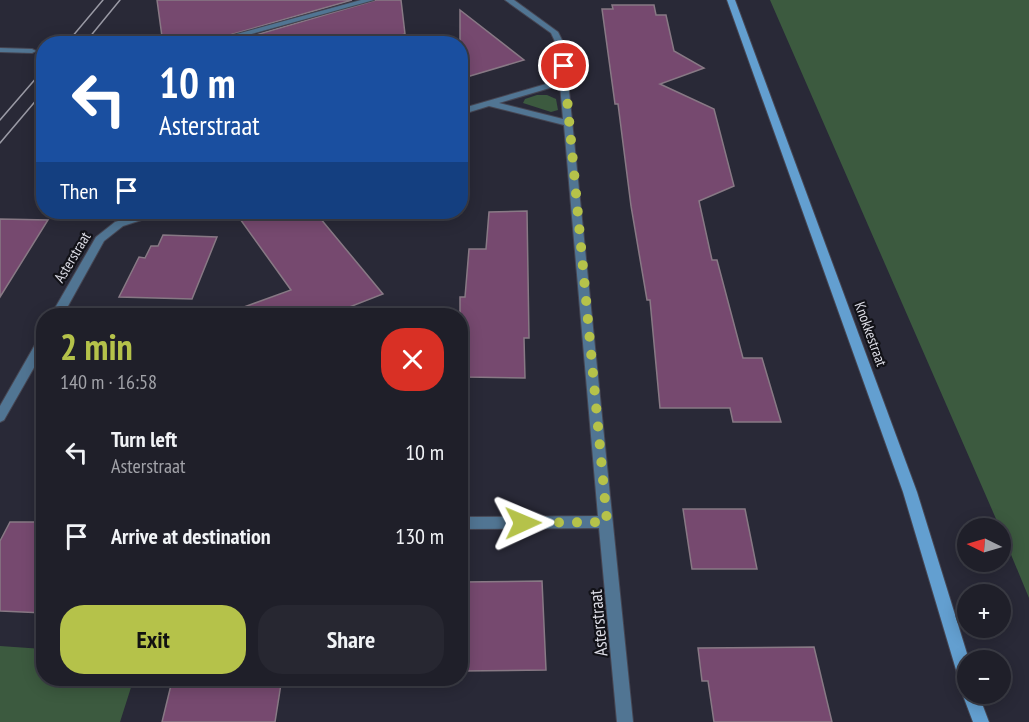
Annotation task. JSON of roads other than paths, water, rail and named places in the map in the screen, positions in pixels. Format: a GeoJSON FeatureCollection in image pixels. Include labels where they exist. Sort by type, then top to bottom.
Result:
{"type":"FeatureCollection","features":[{"type":"Feature","properties":{"kind":"street"},"geometry":{"type":"LineString","coordinates":[[234,36],[369,0]]}},
{"type":"Feature","properties":{"kind":"street","name":"Asterstraat"},"geometry":{"type":"LineString","coordinates":[[509,0],[554,32],[564,52],[564,81],[625,722]]}},
{"type":"Feature","properties":{"kind":"street","name":"Knokkestraat"},"geometry":{"type":"LineString","coordinates":[[730,0],[910,492],[958,650]]}},
{"type":"Feature","properties":{"kind":"street"},"geometry":{"type":"LineString","coordinates":[[0,50],[32,51]]}},
{"type":"Feature","properties":{"kind":"street"},"geometry":{"type":"LineString","coordinates":[[468,109],[564,81]]}},
{"type":"Feature","properties":{"kind":"street"},"geometry":{"type":"LineString","coordinates":[[487,103],[568,123]]}},
{"type":"Feature","properties":{"kind":"street","name":"Asterstraat"},"geometry":{"type":"LineString","coordinates":[[61,308],[100,239],[119,224],[134,219]]}},
{"type":"Feature","properties":{"kind":"street"},"geometry":{"type":"LineString","coordinates":[[0,417],[36,353]]}},
{"type":"Feature","properties":{"kind":"street"},"geometry":{"type":"LineString","coordinates":[[468,523],[607,522]]}},
{"type":"Feature","properties":{"kind":"street"},"geometry":{"type":"LineString","coordinates":[[974,704],[981,722]]}},
{"type":"Feature","properties":{"kind":"tram line"},"geometry":{"type":"LineString","coordinates":[[73,36],[103,0]]}},
{"type":"Feature","properties":{"kind":"tram line"},"geometry":{"type":"LineString","coordinates":[[91,36],[120,0]]}},
{"type":"Feature","properties":{"kind":"tram line"},"geometry":{"type":"LineString","coordinates":[[0,120],[36,78]]}},
{"type":"Feature","properties":{"kind":"tram line"},"geometry":{"type":"LineString","coordinates":[[0,143],[36,100]]}}]}
